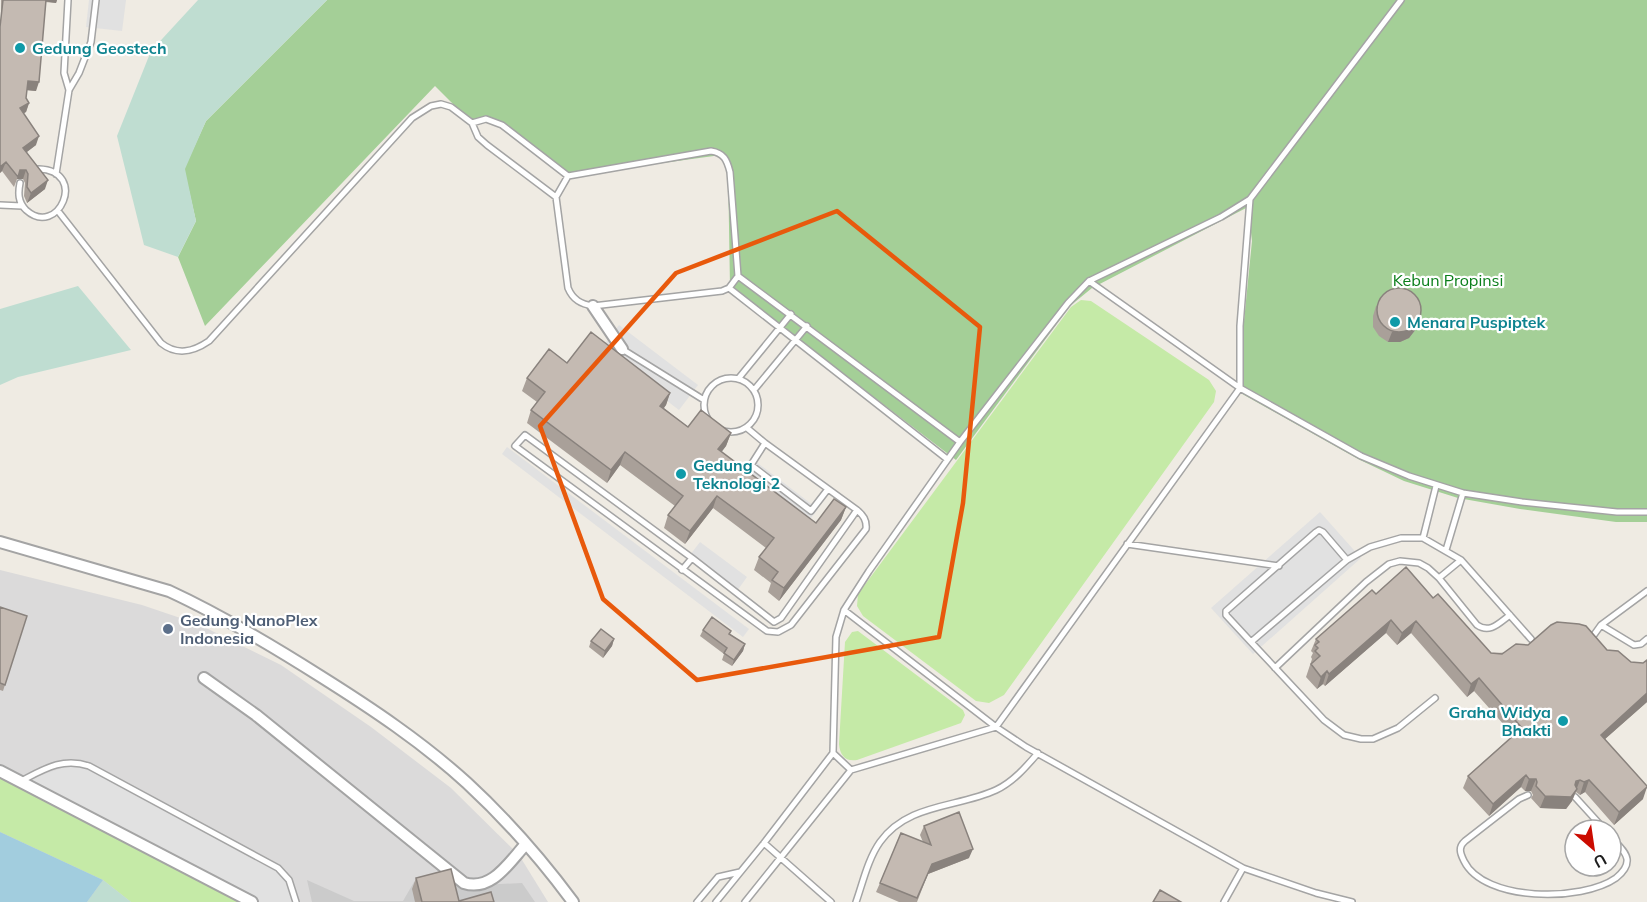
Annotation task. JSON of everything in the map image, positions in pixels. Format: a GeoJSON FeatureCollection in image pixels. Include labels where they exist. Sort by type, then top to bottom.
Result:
{"type":"FeatureCollection","features":[{"type":"Feature","properties":{"kind":"street"},"geometry":{"type":"LineString","coordinates":[[593,306],[622,349]]}},
{"type":"Feature","properties":{"kind":"street"},"geometry":{"type":"LineString","coordinates":[[0,542],[161,588],[195,603],[289,656],[388,720],[466,782],[526,844],[573,902]]}},
{"type":"Feature","properties":{"kind":"street"},"geometry":{"type":"LineString","coordinates":[[204,678],[256,715],[464,883],[482,884],[496,877],[526,844]]}},
{"type":"Feature","properties":{"kind":"street"},"geometry":{"type":"LineString","coordinates":[[0,771],[252,902]]}},
{"type":"Feature","properties":{"kind":"lane"},"geometry":{"type":"LineString","coordinates":[[68,0],[64,74],[69,90]]}},
{"type":"Feature","properties":{"kind":"lane"},"geometry":{"type":"LineString","coordinates":[[56,174],[69,90],[80,73],[91,42],[96,0]]}},
{"type":"Feature","properties":{"kind":"lane"},"geometry":{"type":"LineString","coordinates":[[716,902],[765,843],[833,753],[836,637],[844,610],[947,459],[1068,303],[1089,281],[1221,217],[1250,199],[1401,0]]}},
{"type":"Feature","properties":{"kind":"lane"},"geometry":{"type":"LineString","coordinates":[[58,211],[161,343],[173,350],[189,351],[209,341],[412,118],[431,106],[441,104],[452,107],[472,123],[481,140],[556,197]]}},
{"type":"Feature","properties":{"kind":"lane"},"geometry":{"type":"LineString","coordinates":[[472,123],[486,119],[502,125],[568,176],[711,151],[722,154],[730,172],[738,276],[729,288],[722,291],[593,306],[578,301],[571,295],[568,288],[556,197],[568,176]]}},
{"type":"Feature","properties":{"kind":"lane"},"geometry":{"type":"LineString","coordinates":[[20,183],[19,199],[29,213],[49,216],[58,211],[64,202],[66,192],[63,182],[56,174],[46,169],[39,169]]}},
{"type":"Feature","properties":{"kind":"lane"},"geometry":{"type":"LineString","coordinates":[[745,902],[851,770],[996,727],[1240,388],[1240,326],[1250,199]]}},
{"type":"Feature","properties":{"kind":"lane"},"geometry":{"type":"LineString","coordinates":[[0,205],[22,206]]}},
{"type":"Feature","properties":{"kind":"lane"},"geometry":{"type":"LineString","coordinates":[[738,276],[960,442]]}},
{"type":"Feature","properties":{"kind":"lane"},"geometry":{"type":"LineString","coordinates":[[1089,281],[1240,388],[1361,456],[1436,486],[1463,493],[1522,502],[1647,513]]}},
{"type":"Feature","properties":{"kind":"lane"},"geometry":{"type":"LineString","coordinates":[[729,288],[947,459]]}},
{"type":"Feature","properties":{"kind":"lane"},"geometry":{"type":"LineString","coordinates":[[738,379],[791,314]]}},
{"type":"Feature","properties":{"kind":"lane"},"geometry":{"type":"LineString","coordinates":[[754,390],[807,326]]}},
{"type":"Feature","properties":{"kind":"lane"},"geometry":{"type":"LineString","coordinates":[[622,349],[704,400]]}},
{"type":"Feature","properties":{"kind":"lane"},"geometry":{"type":"LineString","coordinates":[[722,379],[738,379],[747,383],[754,390],[758,398],[757,414],[747,428],[733,433],[718,429],[707,418],[704,411],[704,400],[715,383],[722,379]]}},
{"type":"Feature","properties":{"kind":"lane"},"geometry":{"type":"LineString","coordinates":[[747,428],[857,510],[864,517],[866,529],[791,625],[778,632],[766,631],[515,447],[523,435],[692,558],[770,621],[776,622],[781,618],[857,510]]}},
{"type":"Feature","properties":{"kind":"lane"},"geometry":{"type":"LineString","coordinates":[[765,443],[751,465],[811,511],[828,489]]}},
{"type":"Feature","properties":{"kind":"lane"},"geometry":{"type":"LineString","coordinates":[[542,466],[551,455]]}},
{"type":"Feature","properties":{"kind":"lane"},"geometry":{"type":"LineString","coordinates":[[581,495],[590,484]]}},
{"type":"Feature","properties":{"kind":"lane"},"geometry":{"type":"LineString","coordinates":[[1423,538],[1436,486]]}},
{"type":"Feature","properties":{"kind":"lane"},"geometry":{"type":"LineString","coordinates":[[1446,550],[1463,493]]}},
{"type":"Feature","properties":{"kind":"lane"},"geometry":{"type":"LineString","coordinates":[[617,523],[626,511]]}},
{"type":"Feature","properties":{"kind":"lane"},"geometry":{"type":"LineString","coordinates":[[1347,560],[1319,530],[1226,613],[1324,720],[1344,735],[1372,739],[1398,728],[1435,698]]}},
{"type":"Feature","properties":{"kind":"lane"},"geometry":{"type":"LineString","coordinates":[[647,544],[657,532]]}},
{"type":"Feature","properties":{"kind":"lane"},"geometry":{"type":"LineString","coordinates":[[1251,642],[1347,560],[1370,547],[1401,538],[1423,538],[1461,560],[1531,639]]}},
{"type":"Feature","properties":{"kind":"lane"},"geometry":{"type":"LineString","coordinates":[[1127,544],[1279,566]]}},
{"type":"Feature","properties":{"kind":"lane"},"geometry":{"type":"LineString","coordinates":[[682,570],[692,558]]}},
{"type":"Feature","properties":{"kind":"lane"},"geometry":{"type":"LineString","coordinates":[[1439,578],[1461,560]]}},
{"type":"Feature","properties":{"kind":"lane"},"geometry":{"type":"LineString","coordinates":[[1275,668],[1366,582],[1389,564],[1400,561],[1419,563],[1439,578],[1478,625],[1484,629],[1490,629],[1510,615]]}},
{"type":"Feature","properties":{"kind":"lane"},"geometry":{"type":"LineString","coordinates":[[1589,642],[1601,626],[1647,591]]}},
{"type":"Feature","properties":{"kind":"lane"},"geometry":{"type":"LineString","coordinates":[[844,610],[996,727],[1038,753],[1244,868],[1316,893],[1352,902]]}},
{"type":"Feature","properties":{"kind":"lane"},"geometry":{"type":"LineString","coordinates":[[781,618],[791,625]]}},
{"type":"Feature","properties":{"kind":"lane"},"geometry":{"type":"LineString","coordinates":[[1601,626],[1634,645],[1641,644],[1647,639]]}},
{"type":"Feature","properties":{"kind":"lane"},"geometry":{"type":"LineString","coordinates":[[833,753],[851,770]]}},
{"type":"Feature","properties":{"kind":"lane"},"geometry":{"type":"LineString","coordinates":[[856,902],[870,862],[880,842],[895,826],[928,809],[972,800],[999,789],[1021,772],[1038,753]]}},
{"type":"Feature","properties":{"kind":"lane"},"geometry":{"type":"LineString","coordinates":[[20,781],[60,763],[79,763],[89,766],[278,868],[290,880],[296,902]]}},
{"type":"Feature","properties":{"kind":"lane"},"geometry":{"type":"LineString","coordinates":[[1528,795],[1519,799],[1460,846],[1460,852],[1469,871],[1478,880],[1503,894],[1533,901],[1552,901],[1595,892],[1617,878]]}},
{"type":"Feature","properties":{"kind":"lane"},"geometry":{"type":"LineString","coordinates":[[1575,797],[1594,818]]}},
{"type":"Feature","properties":{"kind":"lane"},"geometry":{"type":"LineString","coordinates":[[765,843],[831,902]]}},
{"type":"Feature","properties":{"kind":"lane"},"geometry":{"type":"LineString","coordinates":[[1623,851],[1627,859],[1623,870]]}},
{"type":"Feature","properties":{"kind":"lane"},"geometry":{"type":"LineString","coordinates":[[1224,902],[1244,868]]}},
{"type":"Feature","properties":{"kind":"lane"},"geometry":{"type":"LineString","coordinates":[[697,902],[718,877],[740,872]]}},
{"type":"Feature","properties":{"kind":"highlighted area"},"geometry":{"type":"Polygon","coordinates":[[[837,211],[980,327],[963,503],[939,637],[697,680],[603,599],[540,426],[676,273],[837,211]]]}},
{"type":"Feature","properties":{"kind":"shaded area"},"geometry":{"type":"Polygon","coordinates":[[[89,0],[126,0],[122,31],[86,27],[89,0]]]}},
{"type":"Feature","properties":{"kind":"shaded area"},"geometry":{"type":"Polygon","coordinates":[[[619,325],[698,385],[679,410],[600,350],[619,325]]]}},
{"type":"Feature","properties":{"kind":"shaded area"},"geometry":{"type":"Polygon","coordinates":[[[507,447],[749,629],[743,637],[502,454],[507,447]]]}},
{"type":"Feature","properties":{"kind":"shaded area"},"geometry":{"type":"Polygon","coordinates":[[[751,458],[818,509],[804,527],[737,476],[751,458]]]}},
{"type":"Feature","properties":{"kind":"shaded area"},"geometry":{"type":"Polygon","coordinates":[[[1320,512],[1361,558],[1253,654],[1211,608],[1320,512]]]}},
{"type":"Feature","properties":{"kind":"shaded area"},"geometry":{"type":"Polygon","coordinates":[[[700,542],[747,577],[737,591],[690,555],[700,542]]]}},
{"type":"Feature","properties":{"kind":"shaded area"},"geometry":{"type":"Polygon","coordinates":[[[0,570],[142,605],[198,624],[281,665],[371,727],[451,788],[519,855],[548,902],[0,902],[0,570]]]}},
{"type":"Feature","properties":{"kind":"shaded area"},"geometry":{"type":"Polygon","coordinates":[[[68,766],[87,766],[279,865],[287,872],[294,902],[254,902],[24,781],[68,766]]]}},
{"type":"Feature","properties":{"kind":"shaded area"},"geometry":{"type":"Polygon","coordinates":[[[440,873],[461,886],[522,883],[535,902],[312,902],[307,880],[354,901],[403,901],[414,882],[440,873]]]}},
{"type":"Feature","properties":{"kind":"green space"},"geometry":{"type":"Polygon","coordinates":[[[198,0],[327,0],[206,121],[185,169],[196,221],[178,257],[144,245],[117,136],[151,51],[198,0]]]}},
{"type":"Feature","properties":{"kind":"green space","name":"Kebun Propinsi"},"geometry":{"type":"Polygon","coordinates":[[[327,0],[1647,0],[1647,522],[1616,522],[1520,509],[1458,498],[1404,481],[1358,459],[1237,391],[1252,241],[1248,207],[1092,288],[1070,306],[956,460],[730,287],[728,166],[721,155],[568,176],[502,125],[486,119],[475,123],[469,120],[435,86],[205,326],[178,257],[196,221],[184,169],[206,121],[327,0]]]}},
{"type":"Feature","properties":{"kind":"green space"},"geometry":{"type":"Polygon","coordinates":[[[78,286],[131,350],[18,377],[0,385],[0,309],[78,286]]]}},
{"type":"Feature","properties":{"kind":"green space"},"geometry":{"type":"Polygon","coordinates":[[[1081,300],[1091,301],[1209,380],[1216,391],[1214,402],[1004,695],[989,703],[976,701],[863,616],[857,606],[858,594],[1071,307],[1081,300]]]}},
{"type":"Feature","properties":{"kind":"green space"},"geometry":{"type":"Polygon","coordinates":[[[858,631],[963,710],[965,715],[961,723],[857,760],[844,757],[839,744],[845,642],[852,632],[858,631]]]}},
{"type":"Feature","properties":{"kind":"green space"},"geometry":{"type":"Polygon","coordinates":[[[0,769],[256,902],[131,902],[103,880],[0,832],[0,769]]]}},
{"type":"Feature","properties":{"kind":"green space"},"geometry":{"type":"Polygon","coordinates":[[[103,880],[131,902],[87,902],[103,880]]]}},
{"type":"Feature","properties":{"kind":"water"},"geometry":{"type":"Polygon","coordinates":[[[0,832],[103,880],[87,902],[0,902],[0,832]]]}},
{"type":"Feature","properties":{"kind":"building","name":"Gedung Geostech"},"geometry":{"type":"Polygon","coordinates":[[[3,0],[46,0],[39,82],[28,81],[26,98],[29,103],[20,108],[39,136],[23,148],[48,180],[31,193],[27,187],[26,170],[20,170],[18,177],[6,162],[0,167],[0,27],[3,0]]]}},
{"type":"Feature","properties":{"kind":"building","name":"Menara Puspiptek"},"geometry":{"type":"Polygon","coordinates":[[[1399,288],[1408,289],[1415,294],[1420,301],[1420,319],[1415,326],[1408,331],[1399,332],[1390,331],[1383,326],[1378,319],[1377,310],[1378,301],[1383,294],[1390,289],[1399,288]]]}},
{"type":"Feature","properties":{"kind":"building","name":"Gedung Teknologi 2"},"geometry":{"type":"Polygon","coordinates":[[[591,332],[670,393],[660,406],[688,427],[701,410],[731,433],[718,449],[816,523],[834,499],[846,507],[784,588],[772,580],[778,572],[759,557],[774,538],[717,496],[690,531],[668,515],[683,496],[625,452],[611,470],[531,410],[545,392],[527,378],[549,349],[567,363],[591,332]]]}},
{"type":"Feature","properties":{"kind":"building","name":"Graha Widya Bhakti"},"geometry":{"type":"Polygon","coordinates":[[[1406,567],[1433,598],[1438,594],[1491,653],[1502,654],[1516,644],[1528,645],[1557,622],[1586,626],[1607,650],[1618,651],[1631,662],[1643,663],[1647,660],[1647,693],[1601,735],[1647,787],[1619,812],[1589,780],[1576,781],[1577,789],[1571,797],[1545,796],[1536,786],[1536,779],[1529,779],[1526,775],[1493,804],[1468,776],[1522,728],[1479,678],[1471,684],[1416,621],[1402,633],[1391,620],[1329,674],[1327,671],[1321,677],[1311,664],[1320,656],[1315,651],[1318,648],[1315,645],[1319,642],[1316,639],[1372,590],[1376,594],[1406,567]]]}},
{"type":"Feature","properties":{"kind":"building"},"geometry":{"type":"Polygon","coordinates":[[[0,607],[27,616],[5,685],[0,683],[0,607]]]}},
{"type":"Feature","properties":{"kind":"building"},"geometry":{"type":"Polygon","coordinates":[[[712,617],[731,631],[729,634],[745,644],[734,660],[724,653],[727,648],[703,630],[712,617]]]}},
{"type":"Feature","properties":{"kind":"building"},"geometry":{"type":"Polygon","coordinates":[[[601,629],[614,639],[605,651],[591,641],[601,629]]]}},
{"type":"Feature","properties":{"kind":"building"},"geometry":{"type":"Polygon","coordinates":[[[959,812],[973,849],[932,864],[917,898],[880,883],[901,833],[931,845],[924,826],[959,812]]]}},
{"type":"Feature","properties":{"kind":"building"},"geometry":{"type":"Polygon","coordinates":[[[451,869],[459,901],[491,892],[494,902],[422,902],[416,878],[451,869]]]}},
{"type":"Feature","properties":{"kind":"building"},"geometry":{"type":"Polygon","coordinates":[[[1160,890],[1181,902],[1153,902],[1160,890]]]}},
{"type":"Feature","properties":{"kind":"place","name":"Gedung Geostech"},"geometry":{"type":"Point","coordinates":[20,48]}},
{"type":"Feature","properties":{"kind":"place","name":"Menara Puspiptek"},"geometry":{"type":"Point","coordinates":[1395,322]}},
{"type":"Feature","properties":{"kind":"place","name":"Gedung Teknologi 2"},"geometry":{"type":"Point","coordinates":[681,474]}},
{"type":"Feature","properties":{"kind":"place","name":"Gedung NanoPlex Indonesia"},"geometry":{"type":"Point","coordinates":[168,629]}},
{"type":"Feature","properties":{"kind":"place","name":"Graha Widya Bhakti"},"geometry":{"type":"Point","coordinates":[1563,721]}}]}
